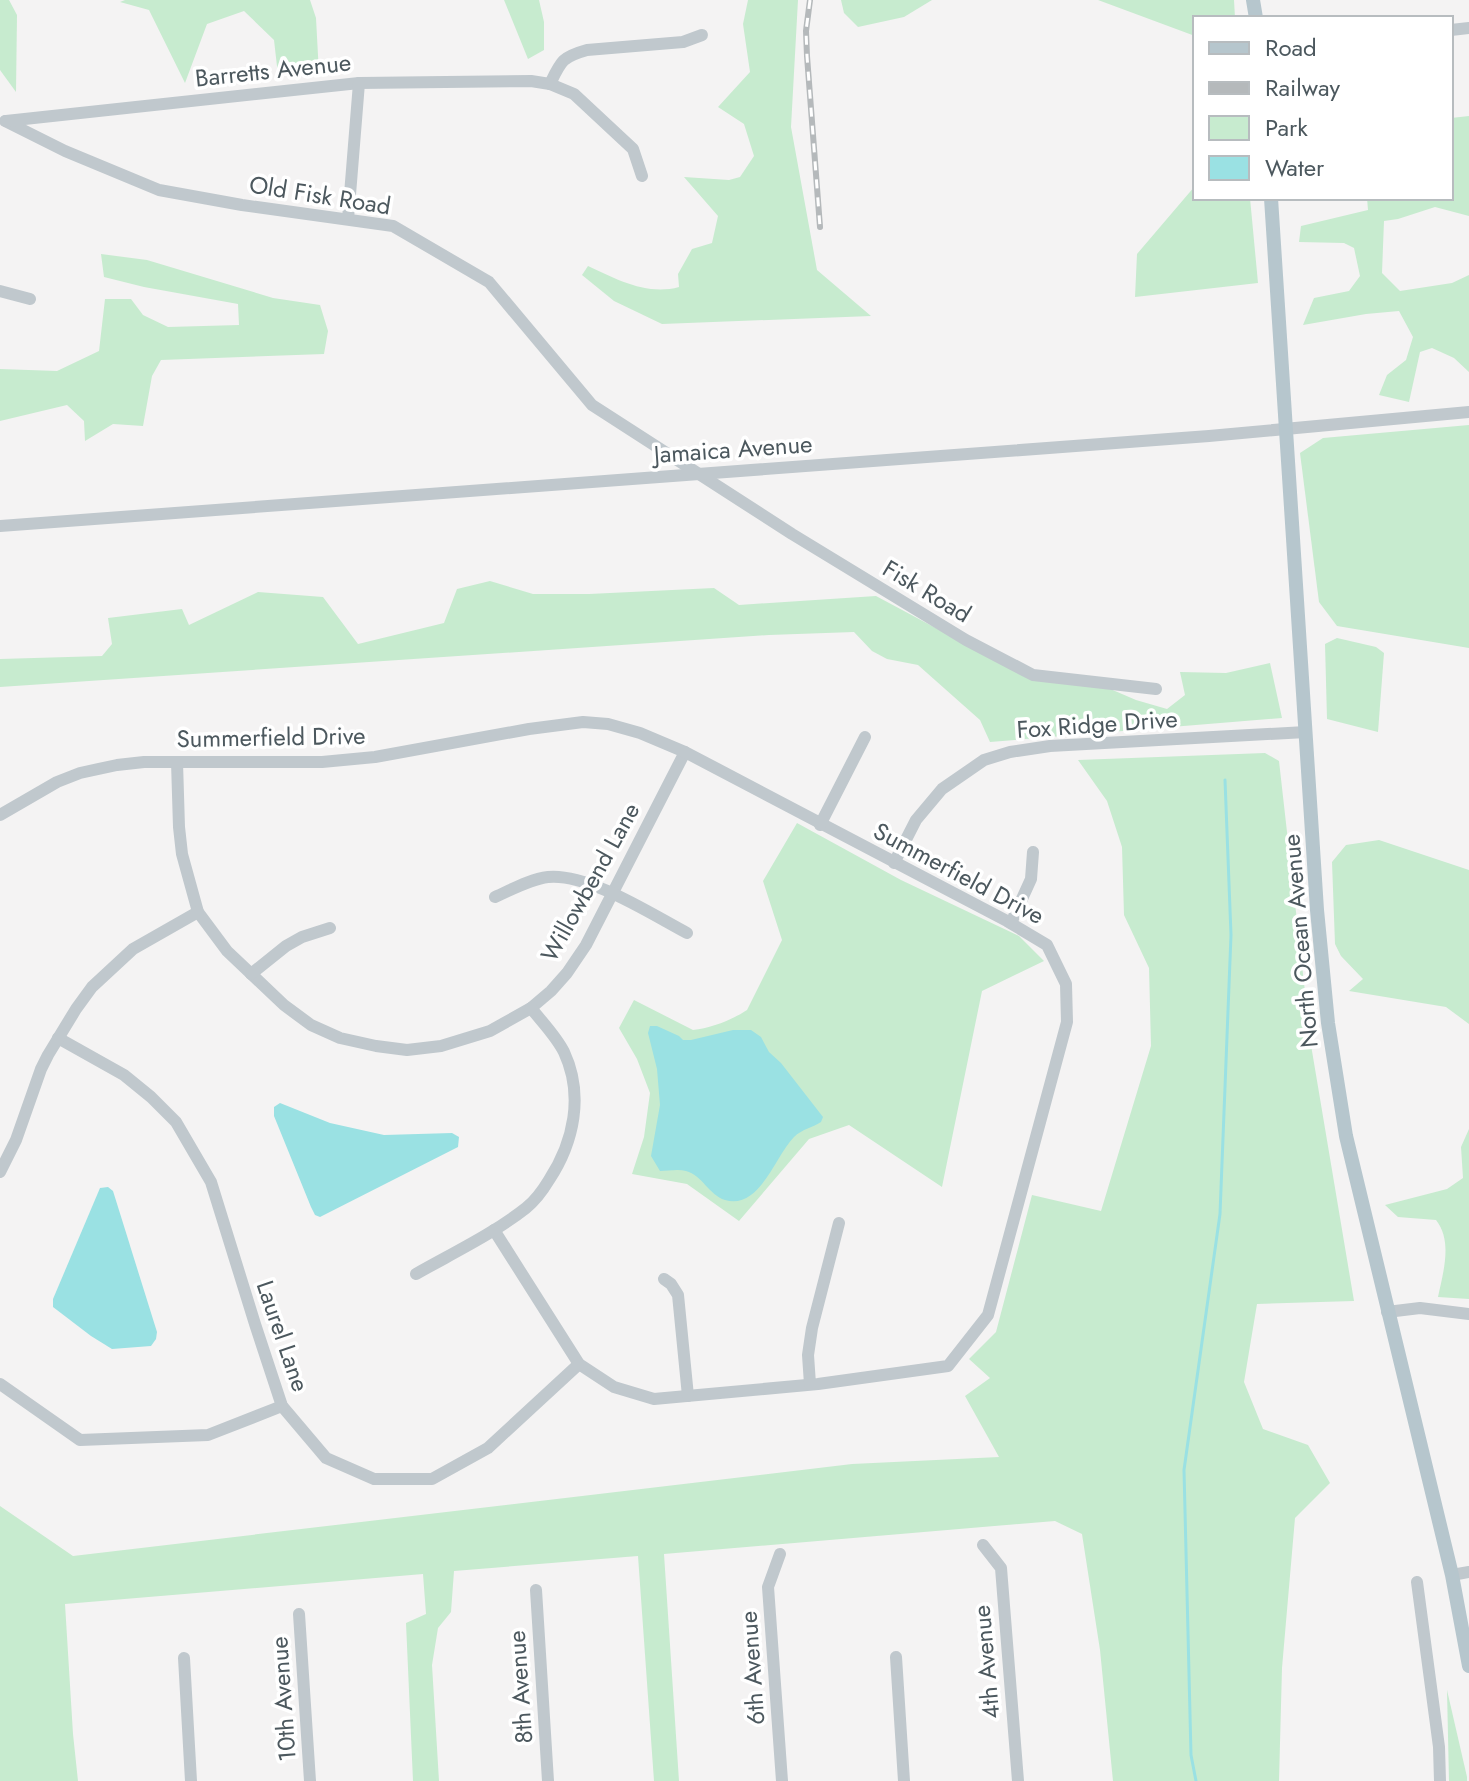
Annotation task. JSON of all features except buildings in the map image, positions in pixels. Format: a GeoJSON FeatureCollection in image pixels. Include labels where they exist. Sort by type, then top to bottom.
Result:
{"type":"FeatureCollection","features":[{"type":"Feature","properties":{"kind":"main road","name":"North Ocean Avenue"},"geometry":{"type":"LineString","coordinates":[[1271,200],[1320,947],[1334,1062],[1351,1161],[1452,1575],[1469,1666]]}},
{"type":"Feature","properties":{"kind":"street"},"geometry":{"type":"LineString","coordinates":[[550,84],[561,61],[574,54],[587,50],[683,42],[702,35]]}},
{"type":"Feature","properties":{"kind":"street","name":"Barretts Avenue"},"geometry":{"type":"LineString","coordinates":[[2,121],[359,83],[531,81],[550,84],[574,94],[633,149],[642,176]]}},
{"type":"Feature","properties":{"kind":"street"},"geometry":{"type":"LineString","coordinates":[[348,219],[359,83]]}},
{"type":"Feature","properties":{"kind":"street","name":"Old Fisk Road"},"geometry":{"type":"LineString","coordinates":[[2,121],[159,190],[393,226],[489,282],[592,405],[696,474]]}},
{"type":"Feature","properties":{"kind":"street"},"geometry":{"type":"LineString","coordinates":[[0,291],[30,299]]}},
{"type":"Feature","properties":{"kind":"street","name":"Jamaica Avenue"},"geometry":{"type":"LineString","coordinates":[[0,526],[1181,438],[1469,412]]}},
{"type":"Feature","properties":{"kind":"street","name":"Fisk Road"},"geometry":{"type":"LineString","coordinates":[[696,474],[953,632],[1033,675],[1156,689]]}},
{"type":"Feature","properties":{"kind":"street","name":"Summerfield Drive"},"geometry":{"type":"LineString","coordinates":[[0,815],[57,782],[117,765],[144,762],[322,762],[375,757],[529,729],[583,722],[608,724],[640,733],[685,752],[1011,923],[1047,945],[1066,984],[1067,1022],[988,1315],[948,1366],[810,1384],[654,1399],[614,1387],[579,1364],[494,1230]]}},
{"type":"Feature","properties":{"kind":"street","name":"Fox Ridge Drive"},"geometry":{"type":"LineString","coordinates":[[894,863],[916,820],[942,789],[984,760],[1010,752],[1050,746],[1306,732]]}},
{"type":"Feature","properties":{"kind":"street"},"geometry":{"type":"LineString","coordinates":[[820,825],[865,737]]}},
{"type":"Feature","properties":{"kind":"street","name":"Willowbend Lane"},"geometry":{"type":"LineString","coordinates":[[177,762],[182,854],[198,912],[227,951],[284,1005],[311,1025],[340,1038],[407,1050],[441,1046],[490,1031],[531,1008],[567,973],[586,945],[685,752]]}},
{"type":"Feature","properties":{"kind":"street"},"geometry":{"type":"LineString","coordinates":[[1011,923],[1031,879],[1033,852]]}},
{"type":"Feature","properties":{"kind":"street"},"geometry":{"type":"LineString","coordinates":[[495,897],[546,877],[567,877],[612,894],[687,933]]}},
{"type":"Feature","properties":{"kind":"street"},"geometry":{"type":"LineString","coordinates":[[0,1172],[16,1140],[41,1069],[92,987],[133,949],[198,912]]}},
{"type":"Feature","properties":{"kind":"street"},"geometry":{"type":"LineString","coordinates":[[251,974],[286,946],[330,928]]}},
{"type":"Feature","properties":{"kind":"street"},"geometry":{"type":"LineString","coordinates":[[416,1274],[494,1230],[527,1207],[539,1196],[567,1148],[574,1125],[575,1093],[564,1052],[531,1008]]}},
{"type":"Feature","properties":{"kind":"street","name":"Laurel Lane"},"geometry":{"type":"LineString","coordinates":[[58,1038],[124,1075],[176,1122],[211,1182],[282,1406],[326,1458],[374,1479],[432,1479],[488,1448],[579,1364]]}},
{"type":"Feature","properties":{"kind":"street"},"geometry":{"type":"LineString","coordinates":[[810,1384],[808,1355],[812,1328],[839,1223]]}},
{"type":"Feature","properties":{"kind":"street"},"geometry":{"type":"LineString","coordinates":[[664,1279],[678,1295],[688,1396]]}},
{"type":"Feature","properties":{"kind":"street"},"geometry":{"type":"LineString","coordinates":[[1387,1312],[1420,1308],[1469,1314]]}},
{"type":"Feature","properties":{"kind":"street"},"geometry":{"type":"LineString","coordinates":[[0,1384],[80,1440],[208,1435],[282,1406]]}},
{"type":"Feature","properties":{"kind":"street","name":"4th Avenue"},"geometry":{"type":"LineString","coordinates":[[983,1545],[1001,1568],[1018,1781]]}},
{"type":"Feature","properties":{"kind":"street","name":"6th Avenue"},"geometry":{"type":"LineString","coordinates":[[780,1554],[768,1587],[782,1781]]}},
{"type":"Feature","properties":{"kind":"street"},"geometry":{"type":"LineString","coordinates":[[1452,1575],[1469,1572]]}},
{"type":"Feature","properties":{"kind":"street"},"geometry":{"type":"LineString","coordinates":[[1417,1582],[1439,1747],[1440,1781]]}},
{"type":"Feature","properties":{"kind":"street","name":"8th Avenue"},"geometry":{"type":"LineString","coordinates":[[536,1590],[548,1781]]}},
{"type":"Feature","properties":{"kind":"street","name":"10th Avenue"},"geometry":{"type":"LineString","coordinates":[[299,1614],[310,1781]]}},
{"type":"Feature","properties":{"kind":"street"},"geometry":{"type":"LineString","coordinates":[[896,1657],[904,1781]]}},
{"type":"Feature","properties":{"kind":"street"},"geometry":{"type":"LineString","coordinates":[[184,1658],[191,1781]]}},
{"type":"Feature","properties":{"kind":"green space"},"geometry":{"type":"Polygon","coordinates":[[[0,0],[9,0],[17,15],[16,92],[0,70],[0,0]]]}},
{"type":"Feature","properties":{"kind":"green space"},"geometry":{"type":"Polygon","coordinates":[[[310,0],[316,18],[319,74],[278,75],[274,40],[244,11],[207,24],[185,83],[149,10],[120,2],[310,0]]]}},
{"type":"Feature","properties":{"kind":"green space"},"geometry":{"type":"Polygon","coordinates":[[[504,0],[539,0],[544,22],[544,50],[528,59],[504,0]]]}},
{"type":"Feature","properties":{"kind":"green space"},"geometry":{"type":"Polygon","coordinates":[[[748,0],[798,0],[791,127],[817,270],[871,316],[662,324],[614,301],[582,275],[588,266],[644,288],[679,287],[678,274],[692,249],[712,243],[718,216],[684,177],[729,180],[740,177],[754,156],[744,124],[718,107],[750,72],[743,24],[748,0]]]}},
{"type":"Feature","properties":{"kind":"green space"},"geometry":{"type":"Polygon","coordinates":[[[841,0],[932,0],[904,17],[858,27],[844,13],[841,0]]]}},
{"type":"Feature","properties":{"kind":"green space"},"geometry":{"type":"Polygon","coordinates":[[[1098,0],[1234,0],[1235,16],[1193,16],[1193,35],[1098,0]]]}},
{"type":"Feature","properties":{"kind":"green space"},"geometry":{"type":"Polygon","coordinates":[[[1469,116],[1469,216],[1435,207],[1384,221],[1382,273],[1400,291],[1452,283],[1469,275],[1469,372],[1454,358],[1432,348],[1420,352],[1409,402],[1379,395],[1387,375],[1406,360],[1413,337],[1399,311],[1303,325],[1314,298],[1349,291],[1360,276],[1354,248],[1344,243],[1299,242],[1301,226],[1368,210],[1367,200],[1453,200],[1453,118],[1469,116]]]}},
{"type":"Feature","properties":{"kind":"green space"},"geometry":{"type":"Polygon","coordinates":[[[1193,188],[1193,200],[1250,200],[1258,283],[1135,297],[1137,254],[1193,188]]]}},
{"type":"Feature","properties":{"kind":"green space"},"geometry":{"type":"Polygon","coordinates":[[[101,254],[147,260],[273,298],[320,305],[328,331],[324,354],[161,360],[152,376],[143,426],[113,424],[85,441],[84,421],[67,405],[0,421],[0,369],[57,371],[99,351],[105,299],[131,299],[143,315],[168,327],[239,325],[238,304],[104,277],[101,254]]]}},
{"type":"Feature","properties":{"kind":"green space"},"geometry":{"type":"Polygon","coordinates":[[[1469,425],[1469,648],[1337,626],[1319,602],[1300,453],[1323,438],[1469,425]]]}},
{"type":"Feature","properties":{"kind":"green space"},"geometry":{"type":"Polygon","coordinates":[[[490,581],[533,594],[714,588],[739,605],[876,596],[1031,679],[1108,688],[1167,709],[1185,695],[1180,672],[1226,673],[1270,663],[1282,718],[990,742],[980,720],[918,665],[887,659],[872,651],[854,632],[769,635],[0,687],[0,659],[102,656],[112,644],[108,618],[182,609],[189,625],[258,592],[323,597],[358,644],[444,623],[457,589],[490,581]]]}},
{"type":"Feature","properties":{"kind":"green space"},"geometry":{"type":"Polygon","coordinates":[[[1337,638],[1376,647],[1384,653],[1378,732],[1327,719],[1325,644],[1337,638]]]}},
{"type":"Feature","properties":{"kind":"green space"},"geometry":{"type":"Polygon","coordinates":[[[1265,753],[1279,761],[1311,1045],[1354,1301],[1257,1304],[1244,1382],[1263,1429],[1308,1445],[1330,1483],[1295,1518],[1282,1668],[1279,1781],[1113,1781],[1100,1650],[1082,1534],[1055,1521],[664,1554],[679,1781],[654,1781],[638,1556],[454,1571],[451,1612],[438,1628],[432,1665],[439,1781],[413,1781],[406,1623],[426,1614],[423,1574],[65,1604],[78,1781],[0,1781],[0,1506],[73,1556],[852,1464],[999,1457],[965,1396],[990,1378],[969,1359],[996,1332],[1032,1195],[1101,1211],[1151,1046],[1149,968],[1124,915],[1122,847],[1107,801],[1078,760],[1265,753]]]}},
{"type":"Feature","properties":{"kind":"green space"},"geometry":{"type":"Polygon","coordinates":[[[797,823],[901,880],[1019,936],[1044,961],[982,991],[942,1187],[849,1125],[809,1139],[739,1221],[687,1184],[632,1174],[644,1137],[650,1093],[637,1059],[619,1028],[634,1000],[693,1030],[721,1023],[747,1010],[782,940],[763,881],[797,823]]]}},
{"type":"Feature","properties":{"kind":"green space"},"geometry":{"type":"Polygon","coordinates":[[[1379,840],[1469,870],[1469,1024],[1446,1007],[1349,991],[1363,979],[1341,956],[1335,944],[1332,862],[1346,845],[1379,840]]]}},
{"type":"Feature","properties":{"kind":"green space"},"geometry":{"type":"Polygon","coordinates":[[[1469,1129],[1469,1299],[1438,1297],[1445,1257],[1441,1228],[1436,1220],[1398,1217],[1385,1205],[1447,1189],[1463,1178],[1461,1147],[1469,1129]]]}},
{"type":"Feature","properties":{"kind":"green space"},"geometry":{"type":"Polygon","coordinates":[[[1447,1690],[1467,1777],[1467,1781],[1449,1781],[1447,1690]]]}},
{"type":"Feature","properties":{"kind":"water"},"geometry":{"type":"Polygon","coordinates":[[[650,1026],[657,1026],[683,1040],[733,1030],[751,1030],[761,1037],[769,1052],[823,1117],[821,1122],[794,1137],[766,1179],[748,1197],[737,1201],[725,1200],[692,1173],[660,1171],[651,1156],[660,1105],[657,1069],[648,1033],[650,1026]]]}},
{"type":"Feature","properties":{"kind":"water"},"geometry":{"type":"Polygon","coordinates":[[[280,1103],[330,1123],[384,1135],[452,1133],[459,1137],[458,1147],[320,1217],[311,1207],[274,1116],[274,1107],[280,1103]]]}},
{"type":"Feature","properties":{"kind":"water"},"geometry":{"type":"Polygon","coordinates":[[[108,1187],[113,1191],[157,1332],[151,1346],[112,1349],[53,1307],[53,1299],[100,1188],[108,1187]]]}},
{"type":"Feature","properties":{"kind":"waterway"},"geometry":{"type":"LineString","coordinates":[[1196,1781],[1191,1755],[1184,1470],[1220,1214],[1231,935],[1225,780]]}},
{"type":"Feature","properties":{"kind":"railway"},"geometry":{"type":"LineString","coordinates":[[810,0],[807,56],[820,227]]}}]}
